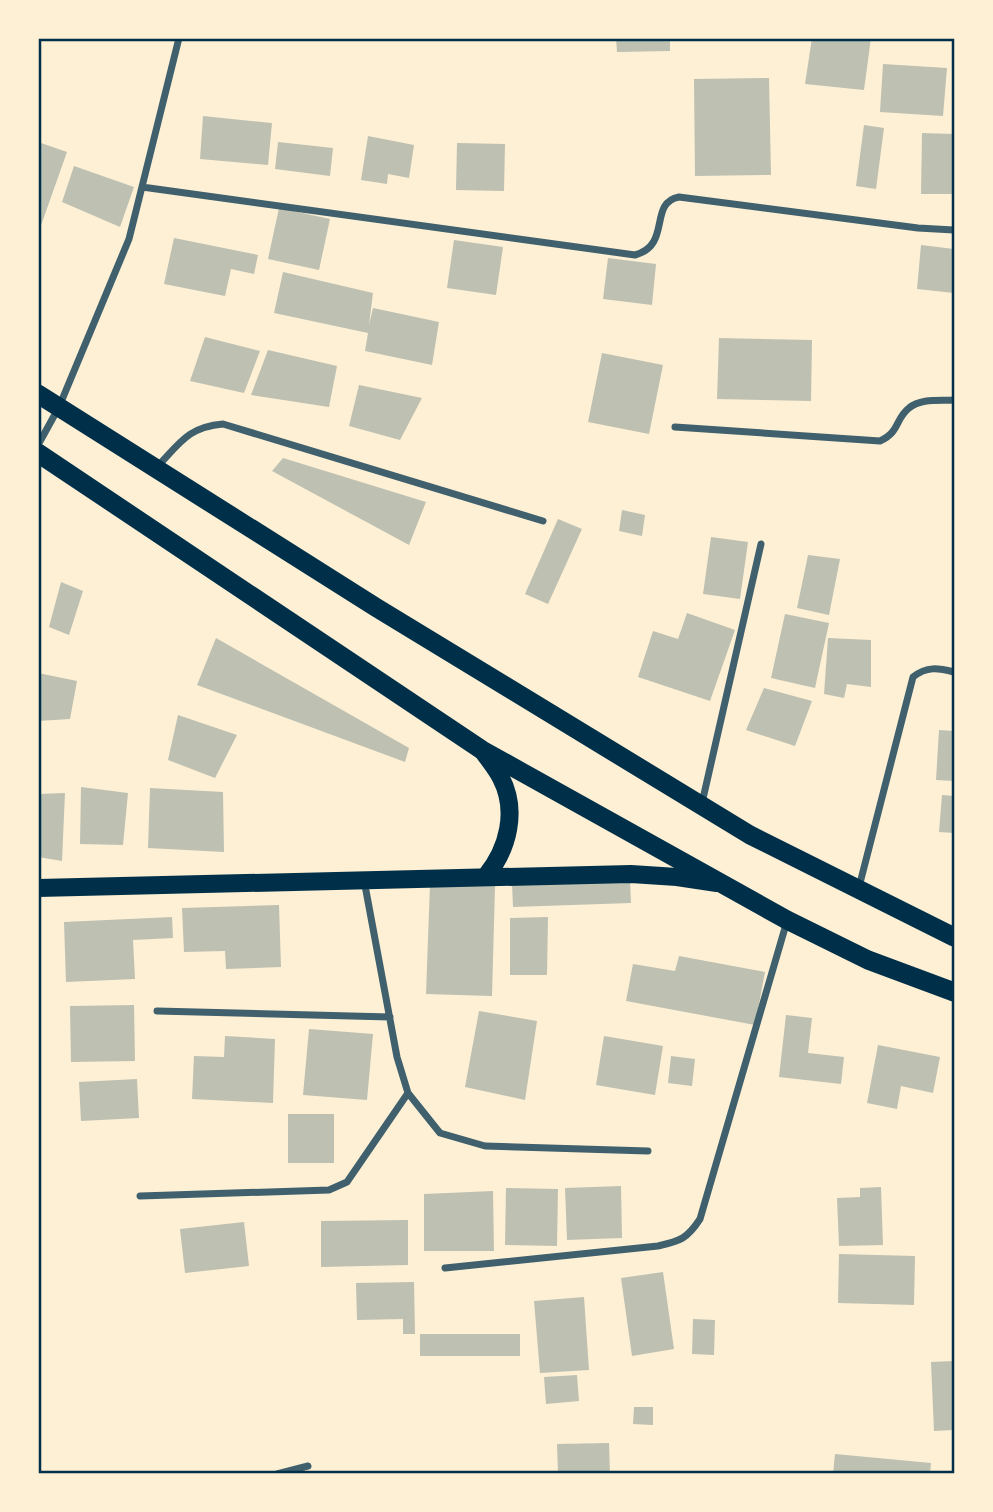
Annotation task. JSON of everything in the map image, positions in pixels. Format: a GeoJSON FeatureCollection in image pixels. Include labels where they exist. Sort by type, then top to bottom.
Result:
{"type":"FeatureCollection","features":[{"type":"Feature","properties":{"kind":"highway"},"geometry":{"type":"LineString","coordinates":[[38,394],[377,608],[701,806],[750,835],[954,937]]}},
{"type":"Feature","properties":{"kind":"highway"},"geometry":{"type":"LineString","coordinates":[[38,453],[482,750],[787,920],[868,960],[954,992]]}},
{"type":"Feature","properties":{"kind":"main road"},"geometry":{"type":"LineString","coordinates":[[482,750],[502,779],[509,813],[505,847],[486,876]]}},
{"type":"Feature","properties":{"kind":"main road"},"geometry":{"type":"LineString","coordinates":[[38,888],[631,874],[677,877],[720,884]]}},
{"type":"Feature","properties":{"kind":"street"},"geometry":{"type":"LineString","coordinates":[[38,445],[59,407],[129,239],[179,38]]}},
{"type":"Feature","properties":{"kind":"street"},"geometry":{"type":"LineString","coordinates":[[142,187],[635,255],[651,247],[658,234],[664,206],[669,200],[679,197],[918,228],[954,230]]}},
{"type":"Feature","properties":{"kind":"street"},"geometry":{"type":"LineString","coordinates":[[676,426],[880,441],[891,436],[910,407],[923,401],[954,400]]}},
{"type":"Feature","properties":{"kind":"street"},"geometry":{"type":"LineString","coordinates":[[156,467],[189,433],[204,425],[223,424],[543,521]]}},
{"type":"Feature","properties":{"kind":"street"},"geometry":{"type":"LineString","coordinates":[[701,806],[761,544]]}},
{"type":"Feature","properties":{"kind":"street"},"geometry":{"type":"LineString","coordinates":[[859,888],[913,677],[923,670],[936,668],[954,672]]}},
{"type":"Feature","properties":{"kind":"street"},"geometry":{"type":"LineString","coordinates":[[364,880],[397,1058],[408,1093],[440,1133],[485,1146],[648,1151]]}},
{"type":"Feature","properties":{"kind":"street"},"geometry":{"type":"LineString","coordinates":[[445,1268],[658,1246],[679,1241],[691,1232],[700,1219],[787,920]]}},
{"type":"Feature","properties":{"kind":"street"},"geometry":{"type":"LineString","coordinates":[[157,1011],[390,1017]]}},
{"type":"Feature","properties":{"kind":"street"},"geometry":{"type":"LineString","coordinates":[[140,1196],[329,1190],[347,1182],[408,1093]]}},
{"type":"Feature","properties":{"kind":"street"},"geometry":{"type":"LineString","coordinates":[[277,1474],[307,1466]]}},
{"type":"Feature","properties":{"kind":"building"},"geometry":{"type":"Polygon","coordinates":[[[616,38],[670,38],[670,51],[617,52],[616,38]]]}},
{"type":"Feature","properties":{"kind":"building"},"geometry":{"type":"Polygon","coordinates":[[[812,38],[871,38],[864,90],[805,84],[812,38]]]}},
{"type":"Feature","properties":{"kind":"building"},"geometry":{"type":"Polygon","coordinates":[[[883,64],[947,68],[943,116],[880,112],[883,64]]]}},
{"type":"Feature","properties":{"kind":"building"},"geometry":{"type":"Polygon","coordinates":[[[769,78],[771,175],[695,176],[694,79],[769,78]]]}},
{"type":"Feature","properties":{"kind":"building"},"geometry":{"type":"Polygon","coordinates":[[[203,116],[272,123],[268,165],[200,159],[203,116]]]}},
{"type":"Feature","properties":{"kind":"building"},"geometry":{"type":"Polygon","coordinates":[[[864,125],[884,128],[876,189],[856,186],[864,125]]]}},
{"type":"Feature","properties":{"kind":"building"},"geometry":{"type":"Polygon","coordinates":[[[922,133],[954,134],[954,194],[921,194],[922,133]]]}},
{"type":"Feature","properties":{"kind":"building"},"geometry":{"type":"Polygon","coordinates":[[[368,136],[414,145],[409,178],[388,174],[387,184],[361,180],[368,136]]]}},
{"type":"Feature","properties":{"kind":"building"},"geometry":{"type":"Polygon","coordinates":[[[38,142],[67,152],[39,231],[38,231],[38,142]]]}},
{"type":"Feature","properties":{"kind":"building"},"geometry":{"type":"Polygon","coordinates":[[[278,142],[333,148],[330,176],[275,169],[278,142]]]}},
{"type":"Feature","properties":{"kind":"building"},"geometry":{"type":"Polygon","coordinates":[[[457,143],[505,144],[504,191],[456,190],[457,143]]]}},
{"type":"Feature","properties":{"kind":"building"},"geometry":{"type":"Polygon","coordinates":[[[74,166],[134,187],[120,227],[62,202],[74,166]]]}},
{"type":"Feature","properties":{"kind":"building"},"geometry":{"type":"Polygon","coordinates":[[[279,208],[330,219],[319,270],[268,259],[279,208]]]}},
{"type":"Feature","properties":{"kind":"building"},"geometry":{"type":"Polygon","coordinates":[[[174,238],[258,255],[254,274],[231,269],[225,296],[164,284],[174,238]]]}},
{"type":"Feature","properties":{"kind":"building"},"geometry":{"type":"Polygon","coordinates":[[[454,240],[503,247],[496,295],[447,288],[454,240]]]}},
{"type":"Feature","properties":{"kind":"building"},"geometry":{"type":"Polygon","coordinates":[[[921,245],[954,249],[954,293],[917,289],[921,245]]]}},
{"type":"Feature","properties":{"kind":"building"},"geometry":{"type":"Polygon","coordinates":[[[608,258],[656,264],[652,305],[603,299],[608,258]]]}},
{"type":"Feature","properties":{"kind":"building"},"geometry":{"type":"Polygon","coordinates":[[[283,272],[373,293],[369,325],[373,308],[439,322],[432,365],[365,351],[368,333],[274,313],[283,272]]]}},
{"type":"Feature","properties":{"kind":"building"},"geometry":{"type":"Polygon","coordinates":[[[205,337],[260,351],[244,393],[190,381],[205,337]]]}},
{"type":"Feature","properties":{"kind":"building"},"geometry":{"type":"Polygon","coordinates":[[[719,338],[812,340],[811,401],[717,399],[719,338]]]}},
{"type":"Feature","properties":{"kind":"building"},"geometry":{"type":"Polygon","coordinates":[[[268,350],[337,366],[329,407],[251,395],[268,350]]]}},
{"type":"Feature","properties":{"kind":"building"},"geometry":{"type":"Polygon","coordinates":[[[602,353],[663,365],[649,434],[588,422],[602,353]]]}},
{"type":"Feature","properties":{"kind":"building"},"geometry":{"type":"Polygon","coordinates":[[[359,385],[422,398],[400,440],[349,426],[359,385]]]}},
{"type":"Feature","properties":{"kind":"building"},"geometry":{"type":"Polygon","coordinates":[[[283,458],[426,502],[409,545],[272,471],[283,458]]]}},
{"type":"Feature","properties":{"kind":"building"},"geometry":{"type":"Polygon","coordinates":[[[622,510],[645,515],[642,536],[619,531],[622,510]]]}},
{"type":"Feature","properties":{"kind":"building"},"geometry":{"type":"Polygon","coordinates":[[[558,519],[582,529],[548,604],[525,594],[558,519]]]}},
{"type":"Feature","properties":{"kind":"building"},"geometry":{"type":"Polygon","coordinates":[[[711,537],[748,542],[740,599],[703,594],[711,537]]]}},
{"type":"Feature","properties":{"kind":"building"},"geometry":{"type":"Polygon","coordinates":[[[808,555],[840,559],[829,615],[797,608],[808,555]]]}},
{"type":"Feature","properties":{"kind":"building"},"geometry":{"type":"Polygon","coordinates":[[[61,582],[83,591],[69,635],[49,627],[61,582]]]}},
{"type":"Feature","properties":{"kind":"building"},"geometry":{"type":"Polygon","coordinates":[[[687,613],[735,630],[710,701],[638,677],[653,631],[678,639],[687,613]]]}},
{"type":"Feature","properties":{"kind":"building"},"geometry":{"type":"Polygon","coordinates":[[[785,614],[829,623],[815,688],[771,678],[785,614]]]}},
{"type":"Feature","properties":{"kind":"building"},"geometry":{"type":"Polygon","coordinates":[[[216,638],[409,748],[405,762],[197,685],[216,638]]]}},
{"type":"Feature","properties":{"kind":"building"},"geometry":{"type":"Polygon","coordinates":[[[828,638],[871,640],[871,687],[847,684],[844,698],[824,694],[828,638]]]}},
{"type":"Feature","properties":{"kind":"building"},"geometry":{"type":"Polygon","coordinates":[[[38,673],[77,681],[70,719],[38,721],[38,673]]]}},
{"type":"Feature","properties":{"kind":"building"},"geometry":{"type":"Polygon","coordinates":[[[764,688],[812,701],[795,746],[746,730],[764,688]]]}},
{"type":"Feature","properties":{"kind":"building"},"geometry":{"type":"Polygon","coordinates":[[[178,715],[237,735],[215,778],[168,760],[178,715]]]}},
{"type":"Feature","properties":{"kind":"building"},"geometry":{"type":"Polygon","coordinates":[[[939,730],[954,731],[954,781],[936,780],[939,730]]]}},
{"type":"Feature","properties":{"kind":"building"},"geometry":{"type":"Polygon","coordinates":[[[81,787],[128,793],[123,845],[80,844],[81,787]]]}},
{"type":"Feature","properties":{"kind":"building"},"geometry":{"type":"Polygon","coordinates":[[[150,788],[223,792],[224,852],[148,848],[150,788]]]}},
{"type":"Feature","properties":{"kind":"building"},"geometry":{"type":"Polygon","coordinates":[[[65,793],[62,861],[38,857],[38,794],[65,793]]]}},
{"type":"Feature","properties":{"kind":"building"},"geometry":{"type":"Polygon","coordinates":[[[942,795],[954,796],[954,833],[939,832],[942,795]]]}},
{"type":"Feature","properties":{"kind":"building"},"geometry":{"type":"Polygon","coordinates":[[[630,880],[631,903],[513,907],[512,884],[630,880]]]}},
{"type":"Feature","properties":{"kind":"building"},"geometry":{"type":"Polygon","coordinates":[[[430,884],[495,886],[492,996],[426,994],[430,884]]]}},
{"type":"Feature","properties":{"kind":"building"},"geometry":{"type":"Polygon","coordinates":[[[279,905],[281,967],[226,969],[225,951],[184,952],[182,908],[279,905]]]}},
{"type":"Feature","properties":{"kind":"building"},"geometry":{"type":"Polygon","coordinates":[[[172,917],[173,938],[133,940],[135,979],[66,982],[64,922],[172,917]]]}},
{"type":"Feature","properties":{"kind":"building"},"geometry":{"type":"Polygon","coordinates":[[[548,917],[547,975],[510,975],[510,918],[548,917]]]}},
{"type":"Feature","properties":{"kind":"building"},"geometry":{"type":"Polygon","coordinates":[[[679,956],[765,972],[755,1025],[626,1001],[633,964],[675,971],[679,956]]]}},
{"type":"Feature","properties":{"kind":"building"},"geometry":{"type":"Polygon","coordinates":[[[134,1005],[135,1061],[71,1062],[70,1006],[134,1005]]]}},
{"type":"Feature","properties":{"kind":"building"},"geometry":{"type":"Polygon","coordinates":[[[479,1011],[537,1021],[525,1100],[465,1087],[479,1011]]]}},
{"type":"Feature","properties":{"kind":"building"},"geometry":{"type":"Polygon","coordinates":[[[786,1015],[812,1018],[808,1053],[844,1057],[841,1084],[779,1077],[786,1015]]]}},
{"type":"Feature","properties":{"kind":"building"},"geometry":{"type":"Polygon","coordinates":[[[309,1029],[373,1034],[367,1100],[303,1095],[309,1029]]]}},
{"type":"Feature","properties":{"kind":"building"},"geometry":{"type":"Polygon","coordinates":[[[225,1036],[275,1039],[273,1103],[192,1099],[194,1056],[224,1057],[225,1036]]]}},
{"type":"Feature","properties":{"kind":"building"},"geometry":{"type":"Polygon","coordinates":[[[604,1036],[663,1046],[655,1095],[596,1085],[604,1036]]]}},
{"type":"Feature","properties":{"kind":"building"},"geometry":{"type":"Polygon","coordinates":[[[878,1045],[940,1057],[933,1093],[901,1086],[897,1109],[867,1103],[878,1045]]]}},
{"type":"Feature","properties":{"kind":"building"},"geometry":{"type":"Polygon","coordinates":[[[671,1056],[695,1059],[692,1086],[668,1083],[671,1056]]]}},
{"type":"Feature","properties":{"kind":"building"},"geometry":{"type":"Polygon","coordinates":[[[137,1079],[139,1118],[81,1121],[79,1082],[137,1079]]]}},
{"type":"Feature","properties":{"kind":"building"},"geometry":{"type":"Polygon","coordinates":[[[288,1114],[334,1114],[334,1163],[288,1163],[288,1114]]]}},
{"type":"Feature","properties":{"kind":"building"},"geometry":{"type":"Polygon","coordinates":[[[621,1186],[622,1238],[567,1240],[565,1188],[621,1186]]]}},
{"type":"Feature","properties":{"kind":"building"},"geometry":{"type":"Polygon","coordinates":[[[881,1187],[883,1245],[839,1246],[837,1198],[860,1197],[860,1188],[881,1187]]]}},
{"type":"Feature","properties":{"kind":"building"},"geometry":{"type":"Polygon","coordinates":[[[506,1188],[558,1189],[557,1246],[505,1245],[506,1188]]]}},
{"type":"Feature","properties":{"kind":"building"},"geometry":{"type":"Polygon","coordinates":[[[493,1191],[494,1251],[424,1251],[424,1194],[493,1191]]]}},
{"type":"Feature","properties":{"kind":"building"},"geometry":{"type":"Polygon","coordinates":[[[408,1220],[408,1265],[321,1267],[321,1221],[408,1220]]]}},
{"type":"Feature","properties":{"kind":"building"},"geometry":{"type":"Polygon","coordinates":[[[244,1222],[249,1266],[185,1273],[180,1229],[244,1222]]]}},
{"type":"Feature","properties":{"kind":"building"},"geometry":{"type":"Polygon","coordinates":[[[839,1254],[915,1256],[914,1305],[838,1303],[839,1254]]]}},
{"type":"Feature","properties":{"kind":"building"},"geometry":{"type":"Polygon","coordinates":[[[663,1272],[674,1349],[632,1356],[621,1278],[663,1272]]]}},
{"type":"Feature","properties":{"kind":"building"},"geometry":{"type":"Polygon","coordinates":[[[414,1282],[415,1334],[403,1334],[403,1319],[357,1320],[356,1283],[414,1282]]]}},
{"type":"Feature","properties":{"kind":"building"},"geometry":{"type":"Polygon","coordinates":[[[584,1297],[589,1370],[540,1373],[534,1301],[584,1297]]]}},
{"type":"Feature","properties":{"kind":"building"},"geometry":{"type":"Polygon","coordinates":[[[693,1319],[715,1320],[714,1355],[692,1354],[693,1319]]]}},
{"type":"Feature","properties":{"kind":"building"},"geometry":{"type":"Polygon","coordinates":[[[420,1334],[520,1334],[520,1356],[420,1356],[420,1334]]]}},
{"type":"Feature","properties":{"kind":"building"},"geometry":{"type":"Polygon","coordinates":[[[954,1361],[954,1430],[934,1431],[931,1362],[954,1361]]]}},
{"type":"Feature","properties":{"kind":"building"},"geometry":{"type":"Polygon","coordinates":[[[577,1375],[579,1401],[546,1404],[544,1377],[577,1375]]]}},
{"type":"Feature","properties":{"kind":"building"},"geometry":{"type":"Polygon","coordinates":[[[634,1407],[653,1407],[653,1425],[633,1424],[634,1407]]]}},
{"type":"Feature","properties":{"kind":"building"},"geometry":{"type":"Polygon","coordinates":[[[609,1443],[610,1474],[558,1474],[557,1444],[609,1443]]]}},
{"type":"Feature","properties":{"kind":"building"},"geometry":{"type":"Polygon","coordinates":[[[835,1454],[931,1463],[930,1474],[833,1474],[835,1454]]]}}]}
